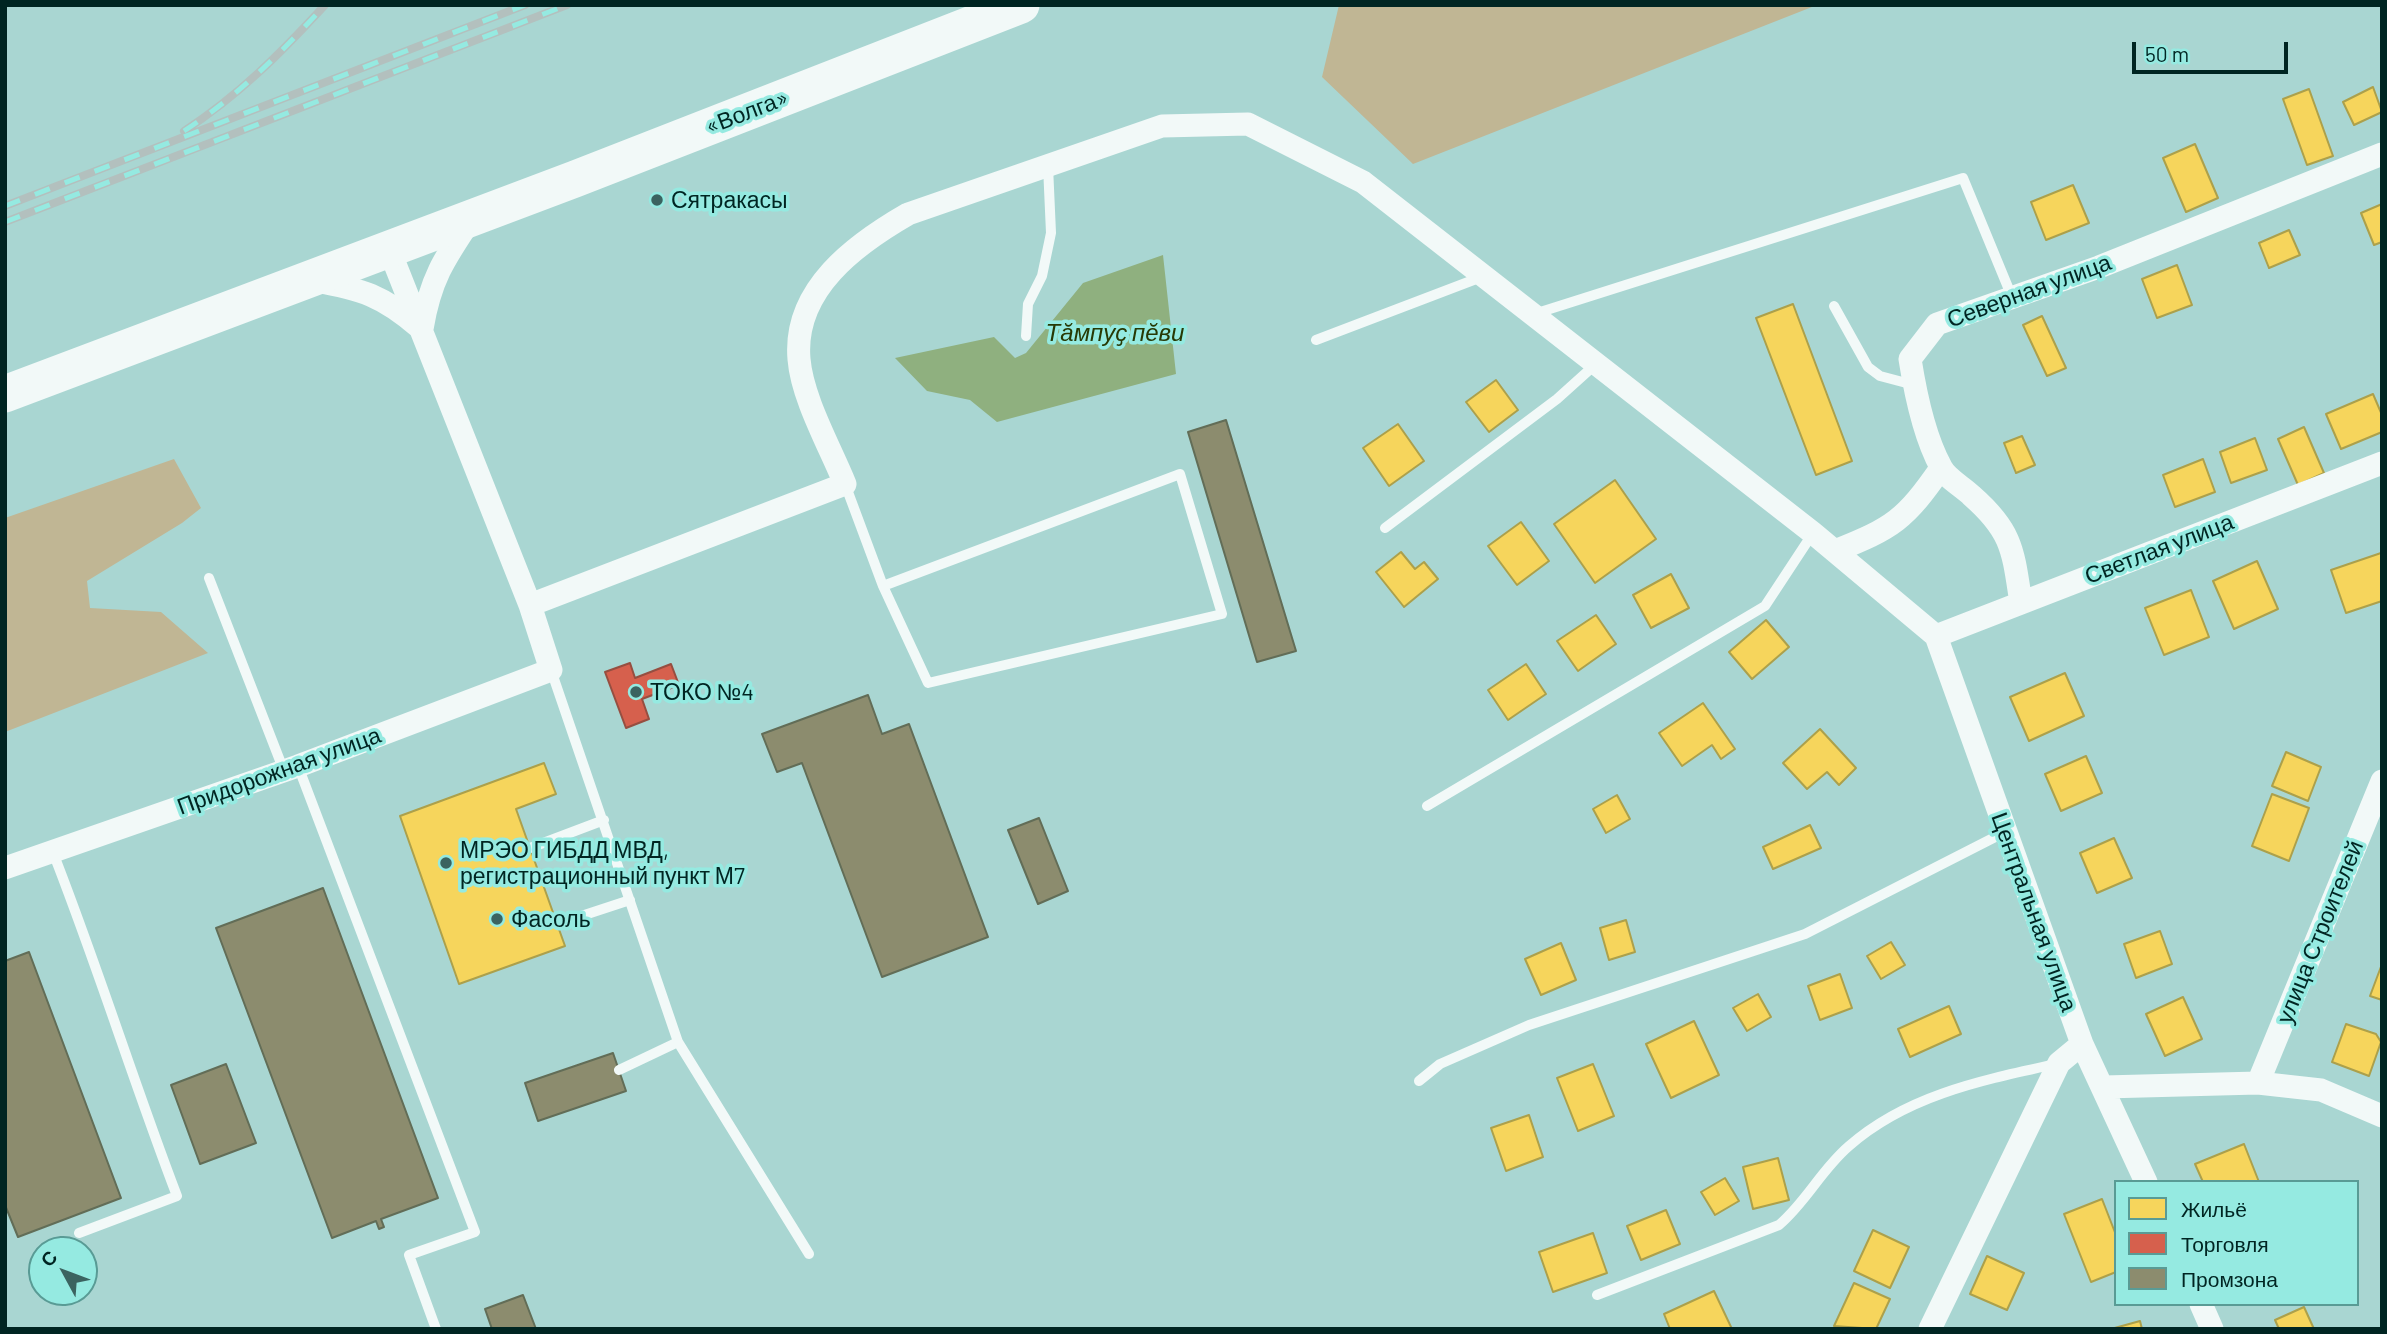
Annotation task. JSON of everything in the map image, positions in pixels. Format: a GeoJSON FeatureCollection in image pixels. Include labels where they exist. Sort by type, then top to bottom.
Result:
{"type":"FeatureCollection","features":[{"type":"Feature","properties":{"kind":"highway","name":"«Волга»"},"geometry":{"type":"LineString","coordinates":[[5,394],[472,218],[1021,5]]}},
{"type":"Feature","properties":{"kind":"street"},"geometry":{"type":"LineString","coordinates":[[530,605],[845,484],[807,392],[799,358],[803,318],[819,287],[841,261],[872,235],[908,214],[1162,126],[1248,124],[1363,182],[1813,533],[1936,636]]}},
{"type":"Feature","properties":{"kind":"street","name":"Северная улица"},"geometry":{"type":"LineString","coordinates":[[1941,468],[1914,386],[1910,359],[1937,324],[2099,267],[2382,154]]}},
{"type":"Feature","properties":{"kind":"street"},"geometry":{"type":"LineString","coordinates":[[422,329],[428,293],[444,259],[472,218]]}},
{"type":"Feature","properties":{"kind":"street"},"geometry":{"type":"LineString","coordinates":[[389,249],[530,605],[551,670]]}},
{"type":"Feature","properties":{"kind":"street"},"geometry":{"type":"LineString","coordinates":[[310,280],[352,287],[390,303],[422,329]]}},
{"type":"Feature","properties":{"kind":"street","name":"Светлая улица"},"geometry":{"type":"LineString","coordinates":[[1936,636],[2382,463]]}},
{"type":"Feature","properties":{"kind":"street"},"geometry":{"type":"LineString","coordinates":[[1835,551],[1878,534],[1909,513],[1941,468],[1997,517],[2005,530],[2015,561],[2021,603]]}},
{"type":"Feature","properties":{"kind":"street","name":"Центральная улица"},"geometry":{"type":"LineString","coordinates":[[1936,636],[2082,1044],[2145,1180]]}},
{"type":"Feature","properties":{"kind":"street","name":"Придорожная улица"},"geometry":{"type":"LineString","coordinates":[[5,868],[291,768],[551,670]]}},
{"type":"Feature","properties":{"kind":"street","name":"улица Строителей"},"geometry":{"type":"LineString","coordinates":[[2258,1083],[2382,781]]}},
{"type":"Feature","properties":{"kind":"street"},"geometry":{"type":"LineString","coordinates":[[1930,1329],[2059,1063],[2082,1044]]}},
{"type":"Feature","properties":{"kind":"street"},"geometry":{"type":"LineString","coordinates":[[2104,1087],[2258,1083],[2321,1090],[2382,1116]]}},
{"type":"Feature","properties":{"kind":"street"},"geometry":{"type":"LineString","coordinates":[[2202,1306],[2212,1329]]}},
{"type":"Feature","properties":{"kind":"lane"},"geometry":{"type":"LineString","coordinates":[[1026,336],[1028,304],[1042,276],[1051,233],[1048,166]]}},
{"type":"Feature","properties":{"kind":"lane"},"geometry":{"type":"LineString","coordinates":[[1534,314],[1963,178],[2012,297]]}},
{"type":"Feature","properties":{"kind":"lane"},"geometry":{"type":"LineString","coordinates":[[1317,340],[1485,276]]}},
{"type":"Feature","properties":{"kind":"lane"},"geometry":{"type":"LineString","coordinates":[[1834,306],[1868,367],[1880,376],[1914,386]]}},
{"type":"Feature","properties":{"kind":"lane"},"geometry":{"type":"LineString","coordinates":[[1385,528],[1557,399],[1597,363]]}},
{"type":"Feature","properties":{"kind":"lane"},"geometry":{"type":"LineString","coordinates":[[845,484],[883,586],[928,683],[1222,614],[1180,474],[883,586]]}},
{"type":"Feature","properties":{"kind":"lane"},"geometry":{"type":"LineString","coordinates":[[1427,806],[1765,606],[1813,533]]}},
{"type":"Feature","properties":{"kind":"lane"},"geometry":{"type":"LineString","coordinates":[[209,578],[291,768],[475,1232],[409,1255],[436,1329]]}},
{"type":"Feature","properties":{"kind":"lane"},"geometry":{"type":"LineString","coordinates":[[551,670],[678,1042],[808,1254]]}},
{"type":"Feature","properties":{"kind":"lane"},"geometry":{"type":"LineString","coordinates":[[530,848],[604,820]]}},
{"type":"Feature","properties":{"kind":"lane"},"geometry":{"type":"LineString","coordinates":[[1419,1080],[1440,1064],[1529,1025],[1805,934],[2005,832]]}},
{"type":"Feature","properties":{"kind":"lane"},"geometry":{"type":"LineString","coordinates":[[52,850],[91,950],[123,1054],[177,1196],[79,1233]]}},
{"type":"Feature","properties":{"kind":"lane"},"geometry":{"type":"LineString","coordinates":[[557,923],[631,900]]}},
{"type":"Feature","properties":{"kind":"lane"},"geometry":{"type":"LineString","coordinates":[[619,1070],[678,1042]]}},
{"type":"Feature","properties":{"kind":"lane"},"geometry":{"type":"LineString","coordinates":[[1597,1295],[1779,1225],[1801,1206],[1835,1159],[1898,1111],[1969,1083],[2059,1063]]}},
{"type":"Feature","properties":{"kind":"shaded area"},"geometry":{"type":"Polygon","coordinates":[[[1339,5],[1817,5],[1413,164],[1322,77],[1339,5]]]}},
{"type":"Feature","properties":{"kind":"shaded area"},"geometry":{"type":"Polygon","coordinates":[[[174,459],[201,508],[182,523],[87,581],[90,608],[161,612],[208,653],[5,732],[5,518],[174,459]]]}},
{"type":"Feature","properties":{"kind":"water","name":"Тӑмпуҫ пӗви"},"geometry":{"type":"Polygon","coordinates":[[[1163,255],[1176,374],[997,422],[970,400],[927,391],[895,358],[994,337],[1015,358],[1026,353],[1083,283],[1163,255]]]}},
{"type":"Feature","properties":{"kind":"building: Жильё"},"geometry":{"type":"Polygon","coordinates":[[[2373,87],[2382,112],[2354,125],[2343,102],[2373,87]]]}},
{"type":"Feature","properties":{"kind":"building: Жильё"},"geometry":{"type":"Polygon","coordinates":[[[2309,89],[2333,156],[2307,165],[2283,99],[2309,89]]]}},
{"type":"Feature","properties":{"kind":"building: Жильё"},"geometry":{"type":"Polygon","coordinates":[[[2195,144],[2218,198],[2186,212],[2163,158],[2195,144]]]}},
{"type":"Feature","properties":{"kind":"building: Жильё"},"geometry":{"type":"Polygon","coordinates":[[[2073,185],[2089,223],[2046,240],[2031,202],[2073,185]]]}},
{"type":"Feature","properties":{"kind":"building: Жильё"},"geometry":{"type":"Polygon","coordinates":[[[2382,204],[2382,242],[2374,245],[2361,213],[2382,204]]]}},
{"type":"Feature","properties":{"kind":"building: Жильё"},"geometry":{"type":"Polygon","coordinates":[[[2289,230],[2300,255],[2269,268],[2259,243],[2289,230]]]}},
{"type":"Feature","properties":{"kind":"building: Жильё"},"geometry":{"type":"Polygon","coordinates":[[[2177,265],[2192,305],[2157,318],[2142,279],[2177,265]]]}},
{"type":"Feature","properties":{"kind":"building: Жильё"},"geometry":{"type":"Polygon","coordinates":[[[1793,304],[1852,461],[1816,475],[1756,318],[1793,304]]]}},
{"type":"Feature","properties":{"kind":"building: Жильё"},"geometry":{"type":"Polygon","coordinates":[[[2042,316],[2066,368],[2047,376],[2023,325],[2042,316]]]}},
{"type":"Feature","properties":{"kind":"building: Жильё"},"geometry":{"type":"Polygon","coordinates":[[[1496,380],[1518,410],[1489,432],[1466,402],[1496,380]]]}},
{"type":"Feature","properties":{"kind":"building: Жильё"},"geometry":{"type":"Polygon","coordinates":[[[2373,394],[2382,415],[2382,432],[2341,449],[2326,414],[2373,394]]]}},
{"type":"Feature","properties":{"kind":"building: Жильё"},"geometry":{"type":"Polygon","coordinates":[[[1398,424],[1424,461],[1389,486],[1363,448],[1398,424]]]}},
{"type":"Feature","properties":{"kind":"building: Жильё"},"geometry":{"type":"Polygon","coordinates":[[[2304,427],[2324,473],[2298,485],[2278,439],[2304,427]]]}},
{"type":"Feature","properties":{"kind":"building: Жильё"},"geometry":{"type":"Polygon","coordinates":[[[2022,436],[2035,465],[2016,473],[2004,443],[2022,436]]]}},
{"type":"Feature","properties":{"kind":"building: Жильё"},"geometry":{"type":"Polygon","coordinates":[[[2255,438],[2267,470],[2231,483],[2220,452],[2255,438]]]}},
{"type":"Feature","properties":{"kind":"building: Жильё"},"geometry":{"type":"Polygon","coordinates":[[[2203,459],[2215,492],[2175,507],[2163,475],[2203,459]]]}},
{"type":"Feature","properties":{"kind":"building: Жильё"},"geometry":{"type":"Polygon","coordinates":[[[1615,480],[1656,539],[1595,583],[1554,524],[1615,480]]]}},
{"type":"Feature","properties":{"kind":"building: Жильё"},"geometry":{"type":"Polygon","coordinates":[[[1521,522],[1549,561],[1517,585],[1488,546],[1521,522]]]}},
{"type":"Feature","properties":{"kind":"building: Жильё"},"geometry":{"type":"Polygon","coordinates":[[[1401,552],[1415,569],[1424,562],[1438,579],[1404,607],[1376,572],[1401,552]]]}},
{"type":"Feature","properties":{"kind":"building: Жильё"},"geometry":{"type":"Polygon","coordinates":[[[2381,553],[2382,601],[2346,613],[2331,570],[2381,553]]]}},
{"type":"Feature","properties":{"kind":"building: Жильё"},"geometry":{"type":"Polygon","coordinates":[[[2257,561],[2278,609],[2234,629],[2213,581],[2257,561]]]}},
{"type":"Feature","properties":{"kind":"building: Жильё"},"geometry":{"type":"Polygon","coordinates":[[[1671,574],[1689,608],[1651,628],[1633,595],[1671,574]]]}},
{"type":"Feature","properties":{"kind":"building: Жильё"},"geometry":{"type":"Polygon","coordinates":[[[2191,590],[2209,637],[2164,655],[2145,608],[2191,590]]]}},
{"type":"Feature","properties":{"kind":"building: Жильё"},"geometry":{"type":"Polygon","coordinates":[[[1596,615],[1616,644],[1578,671],[1557,641],[1596,615]]]}},
{"type":"Feature","properties":{"kind":"building: Жильё"},"geometry":{"type":"Polygon","coordinates":[[[1766,620],[1789,647],[1752,679],[1729,652],[1766,620]]]}},
{"type":"Feature","properties":{"kind":"building: Жильё"},"geometry":{"type":"Polygon","coordinates":[[[1526,664],[1546,694],[1508,720],[1488,690],[1526,664]]]}},
{"type":"Feature","properties":{"kind":"building: Жильё"},"geometry":{"type":"Polygon","coordinates":[[[2065,673],[2084,716],[2029,741],[2010,697],[2065,673]]]}},
{"type":"Feature","properties":{"kind":"building: Жильё"},"geometry":{"type":"Polygon","coordinates":[[[1703,703],[1735,749],[1721,759],[1712,745],[1682,766],[1659,733],[1703,703]]]}},
{"type":"Feature","properties":{"kind":"building: Жильё"},"geometry":{"type":"Polygon","coordinates":[[[1820,729],[1856,768],[1839,785],[1827,772],[1807,789],[1783,763],[1820,729]]]}},
{"type":"Feature","properties":{"kind":"building: Жильё"},"geometry":{"type":"Polygon","coordinates":[[[2286,752],[2321,767],[2308,801],[2272,786],[2286,752]]]}},
{"type":"Feature","properties":{"kind":"building: Жильё"},"geometry":{"type":"Polygon","coordinates":[[[2086,756],[2102,793],[2061,811],[2045,774],[2086,756]]]}},
{"type":"Feature","properties":{"kind":"building: Жильё"},"geometry":{"type":"Polygon","coordinates":[[[544,763],[556,794],[516,809],[565,946],[459,984],[400,816],[544,763]]]}},
{"type":"Feature","properties":{"kind":"building: Жильё"},"geometry":{"type":"Polygon","coordinates":[[[2272,794],[2309,808],[2289,861],[2252,846],[2272,794]]]}},
{"type":"Feature","properties":{"kind":"building: Жильё"},"geometry":{"type":"Polygon","coordinates":[[[1617,795],[1630,819],[1606,833],[1593,809],[1617,795]]]}},
{"type":"Feature","properties":{"kind":"building: Жильё"},"geometry":{"type":"Polygon","coordinates":[[[1810,825],[1821,848],[1773,869],[1763,847],[1810,825]]]}},
{"type":"Feature","properties":{"kind":"building: Жильё"},"geometry":{"type":"Polygon","coordinates":[[[2114,838],[2132,878],[2097,893],[2080,853],[2114,838]]]}},
{"type":"Feature","properties":{"kind":"building: Жильё"},"geometry":{"type":"Polygon","coordinates":[[[1626,920],[1635,952],[1609,960],[1600,928],[1626,920]]]}},
{"type":"Feature","properties":{"kind":"building: Жильё"},"geometry":{"type":"Polygon","coordinates":[[[2160,931],[2172,964],[2136,978],[2124,944],[2160,931]]]}},
{"type":"Feature","properties":{"kind":"building: Жильё"},"geometry":{"type":"Polygon","coordinates":[[[1891,942],[1905,965],[1881,979],[1867,956],[1891,942]]]}},
{"type":"Feature","properties":{"kind":"building: Жильё"},"geometry":{"type":"Polygon","coordinates":[[[1561,943],[1576,980],[1541,995],[1525,959],[1561,943]]]}},
{"type":"Feature","properties":{"kind":"building: Жильё"},"geometry":{"type":"Polygon","coordinates":[[[2382,964],[2382,1000],[2370,996],[2382,964]]]}},
{"type":"Feature","properties":{"kind":"building: Жильё"},"geometry":{"type":"Polygon","coordinates":[[[1840,974],[1852,1008],[1820,1020],[1808,986],[1840,974]]]}},
{"type":"Feature","properties":{"kind":"building: Жильё"},"geometry":{"type":"Polygon","coordinates":[[[1758,994],[1771,1017],[1747,1031],[1733,1008],[1758,994]]]}},
{"type":"Feature","properties":{"kind":"building: Жильё"},"geometry":{"type":"Polygon","coordinates":[[[2183,997],[2202,1039],[2165,1056],[2146,1014],[2183,997]]]}},
{"type":"Feature","properties":{"kind":"building: Жильё"},"geometry":{"type":"Polygon","coordinates":[[[1949,1006],[1961,1034],[1910,1057],[1898,1029],[1949,1006]]]}},
{"type":"Feature","properties":{"kind":"building: Жильё"},"geometry":{"type":"Polygon","coordinates":[[[1694,1021],[1719,1075],[1671,1098],[1646,1044],[1694,1021]]]}},
{"type":"Feature","properties":{"kind":"building: Жильё"},"geometry":{"type":"Polygon","coordinates":[[[2346,1024],[2376,1034],[2381,1042],[2369,1076],[2332,1062],[2346,1024]]]}},
{"type":"Feature","properties":{"kind":"building: Жильё"},"geometry":{"type":"Polygon","coordinates":[[[1593,1064],[1614,1116],[1578,1131],[1557,1078],[1593,1064]]]}},
{"type":"Feature","properties":{"kind":"building: Жильё"},"geometry":{"type":"Polygon","coordinates":[[[1529,1115],[1543,1157],[1506,1171],[1491,1128],[1529,1115]]]}},
{"type":"Feature","properties":{"kind":"building: Жильё"},"geometry":{"type":"Polygon","coordinates":[[[2244,1144],[2258,1180],[2202,1180],[2195,1164],[2244,1144]]]}},
{"type":"Feature","properties":{"kind":"building: Жильё"},"geometry":{"type":"Polygon","coordinates":[[[1778,1158],[1789,1200],[1753,1209],[1743,1167],[1778,1158]]]}},
{"type":"Feature","properties":{"kind":"building: Жильё"},"geometry":{"type":"Polygon","coordinates":[[[1725,1178],[1739,1201],[1715,1215],[1701,1192],[1725,1178]]]}},
{"type":"Feature","properties":{"kind":"building: Жильё"},"geometry":{"type":"Polygon","coordinates":[[[2102,1199],[2114,1230],[2114,1273],[2091,1282],[2064,1214],[2102,1199]]]}},
{"type":"Feature","properties":{"kind":"building: Жильё"},"geometry":{"type":"Polygon","coordinates":[[[1666,1210],[1680,1244],[1641,1260],[1627,1226],[1666,1210]]]}},
{"type":"Feature","properties":{"kind":"building: Жильё"},"geometry":{"type":"Polygon","coordinates":[[[1873,1230],[1909,1247],[1890,1288],[1854,1271],[1873,1230]]]}},
{"type":"Feature","properties":{"kind":"building: Жильё"},"geometry":{"type":"Polygon","coordinates":[[[1593,1233],[1607,1273],[1553,1292],[1539,1252],[1593,1233]]]}},
{"type":"Feature","properties":{"kind":"building: Жильё"},"geometry":{"type":"Polygon","coordinates":[[[1987,1256],[2024,1273],[2007,1310],[1970,1294],[1987,1256]]]}},
{"type":"Feature","properties":{"kind":"building: Жильё"},"geometry":{"type":"Polygon","coordinates":[[[1854,1283],[1890,1299],[1876,1329],[1834,1326],[1854,1283]]]}},
{"type":"Feature","properties":{"kind":"building: Жильё"},"geometry":{"type":"Polygon","coordinates":[[[1714,1291],[1732,1329],[1670,1329],[1664,1314],[1714,1291]]]}},
{"type":"Feature","properties":{"kind":"building: Жильё"},"geometry":{"type":"Polygon","coordinates":[[[2304,1307],[2314,1329],[2279,1329],[2275,1320],[2304,1307]]]}},
{"type":"Feature","properties":{"kind":"building: Жильё"},"geometry":{"type":"Polygon","coordinates":[[[2140,1321],[2142,1329],[2111,1329],[2140,1321]]]}},
{"type":"Feature","properties":{"kind":"building: Торговля","name":"ТОКО №4"},"geometry":{"type":"Polygon","coordinates":[[[630,663],[635,678],[671,664],[679,685],[642,699],[649,719],[626,728],[605,672],[630,663]]]}},
{"type":"Feature","properties":{"kind":"building: Промзона"},"geometry":{"type":"Polygon","coordinates":[[[1226,420],[1296,651],[1257,662],[1188,432],[1226,420]]]}},
{"type":"Feature","properties":{"kind":"building: Промзона"},"geometry":{"type":"Polygon","coordinates":[[[868,695],[882,734],[909,724],[988,937],[882,977],[802,763],[777,772],[762,734],[868,695]]]}},
{"type":"Feature","properties":{"kind":"building: Промзона"},"geometry":{"type":"Polygon","coordinates":[[[1039,818],[1068,891],[1038,904],[1008,830],[1039,818]]]}},
{"type":"Feature","properties":{"kind":"building: Промзона"},"geometry":{"type":"Polygon","coordinates":[[[323,888],[438,1198],[381,1219],[384,1227],[379,1229],[376,1221],[332,1238],[216,928],[323,888]]]}},
{"type":"Feature","properties":{"kind":"building: Промзона"},"geometry":{"type":"Polygon","coordinates":[[[29,952],[121,1198],[18,1237],[5,1205],[5,961],[29,952]]]}},
{"type":"Feature","properties":{"kind":"building: Промзона"},"geometry":{"type":"Polygon","coordinates":[[[613,1053],[626,1091],[538,1121],[525,1083],[613,1053]]]}},
{"type":"Feature","properties":{"kind":"building: Промзона"},"geometry":{"type":"Polygon","coordinates":[[[226,1064],[256,1143],[200,1164],[171,1085],[226,1064]]]}},
{"type":"Feature","properties":{"kind":"building: Промзона"},"geometry":{"type":"Polygon","coordinates":[[[523,1295],[536,1329],[492,1329],[485,1309],[523,1295]]]}},
{"type":"Feature","properties":{"kind":"railway"},"geometry":{"type":"LineString","coordinates":[[184,131],[204,118],[258,73],[325,5]]}},
{"type":"Feature","properties":{"kind":"railway"},"geometry":{"type":"LineString","coordinates":[[5,206],[525,5]]}},
{"type":"Feature","properties":{"kind":"railway"},"geometry":{"type":"LineString","coordinates":[[5,222],[567,5]]}},
{"type":"Feature","properties":{"kind":"place","name":"Сятракасы"},"geometry":{"type":"Point","coordinates":[657,200]}},
{"type":"Feature","properties":{"kind":"place","name":"ТОКО №4"},"geometry":{"type":"Point","coordinates":[636,692]}},
{"type":"Feature","properties":{"kind":"place","name":"МРЭО ГИБДД МВД, регистрационный пункт М7"},"geometry":{"type":"Point","coordinates":[446,863]}},
{"type":"Feature","properties":{"kind":"place","name":"Фасоль"},"geometry":{"type":"Point","coordinates":[497,919]}}]}
